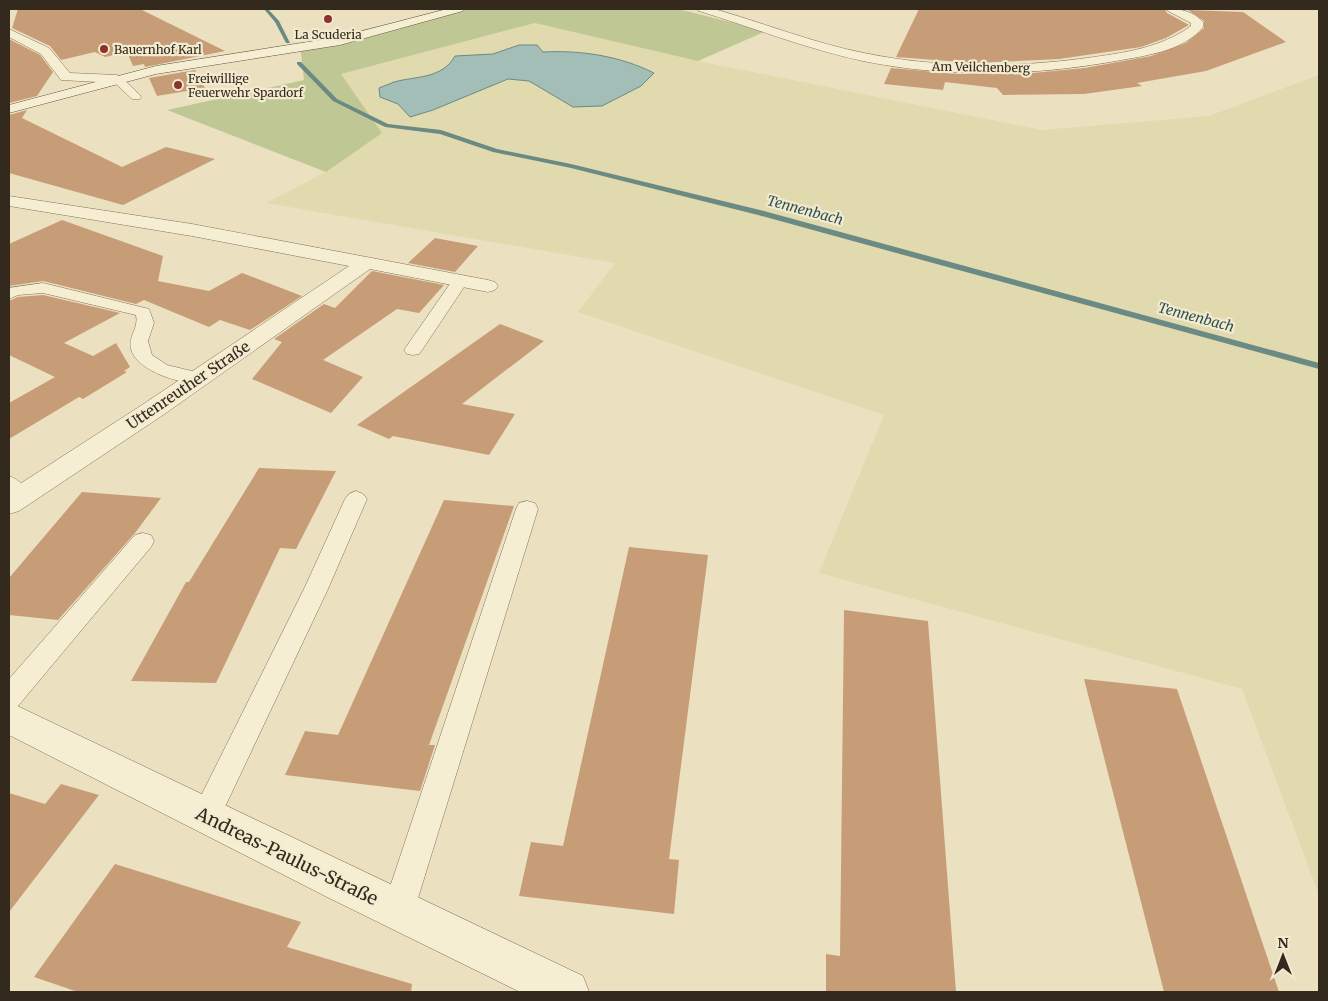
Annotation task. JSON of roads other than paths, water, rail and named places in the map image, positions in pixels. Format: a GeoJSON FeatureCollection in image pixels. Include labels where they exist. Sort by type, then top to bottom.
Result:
{"type":"FeatureCollection","features":[{"type":"Feature","properties":{"kind":"street"},"geometry":{"type":"LineString","coordinates":[[9,109],[117,79],[179,66],[331,43],[364,36],[459,9]]}},
{"type":"Feature","properties":{"kind":"street","name":"Am Veilchenberg"},"geometry":{"type":"LineString","coordinates":[[703,9],[830,49],[915,65],[958,69],[1068,65],[1144,52],[1169,45],[1187,36],[1197,27],[1197,22],[1191,17],[1172,9]]}},
{"type":"Feature","properties":{"kind":"street"},"geometry":{"type":"LineString","coordinates":[[9,32],[44,51],[66,77],[117,79]]}},
{"type":"Feature","properties":{"kind":"street"},"geometry":{"type":"LineString","coordinates":[[53,96],[64,86],[66,77]]}},
{"type":"Feature","properties":{"kind":"street"},"geometry":{"type":"LineString","coordinates":[[9,201],[192,230],[488,286]]}},
{"type":"Feature","properties":{"kind":"street","name":"Uttenreuther Straße"},"geometry":{"type":"LineString","coordinates":[[13,495],[198,378],[366,263]]}},
{"type":"Feature","properties":{"kind":"street","name":"Andreas-Paulus-Straße"},"geometry":{"type":"LineString","coordinates":[[9,718],[398,911],[567,992]]}},
{"type":"Feature","properties":{"kind":"lane"},"geometry":{"type":"LineString","coordinates":[[117,79],[136,97]]}},
{"type":"Feature","properties":{"kind":"lane"},"geometry":{"type":"LineString","coordinates":[[413,350],[460,281]]}},
{"type":"Feature","properties":{"kind":"lane"},"geometry":{"type":"LineString","coordinates":[[9,294],[14,291],[43,288],[143,312],[146,323],[139,340],[142,354],[156,368],[198,378]]}},
{"type":"Feature","properties":{"kind":"lane"},"geometry":{"type":"LineString","coordinates":[[206,816],[312,598],[356,499]]}},
{"type":"Feature","properties":{"kind":"lane"},"geometry":{"type":"LineString","coordinates":[[398,911],[527,509]]}},
{"type":"Feature","properties":{"kind":"lane"},"geometry":{"type":"LineString","coordinates":[[9,698],[143,541]]}},
{"type":"Feature","properties":{"kind":"water"},"geometry":{"type":"Polygon","coordinates":[[[519,45],[537,45],[543,52],[572,52],[600,55],[628,62],[654,73],[641,86],[602,106],[573,107],[529,81],[508,79],[433,110],[410,117],[398,104],[380,97],[379,88],[394,82],[436,73],[450,63],[455,56],[493,54],[519,45]]]}},
{"type":"Feature","properties":{"kind":"waterway","name":"Tennenbach"},"geometry":{"type":"LineString","coordinates":[[266,9],[277,21],[288,42]]}},
{"type":"Feature","properties":{"kind":"waterway","name":"Tennenbach"},"geometry":{"type":"LineString","coordinates":[[299,63],[335,100],[387,126],[441,132],[495,151],[571,166],[761,213],[1319,366]]}},
{"type":"Feature","properties":{"kind":"place","name":"La Scuderia"},"geometry":{"type":"Point","coordinates":[328,19]}},
{"type":"Feature","properties":{"kind":"place","name":"Bauernhof Karl"},"geometry":{"type":"Point","coordinates":[104,49]}},
{"type":"Feature","properties":{"kind":"place","name":"Freiwillige Feuerwehr Spardorf"},"geometry":{"type":"Point","coordinates":[178,85]}}]}
